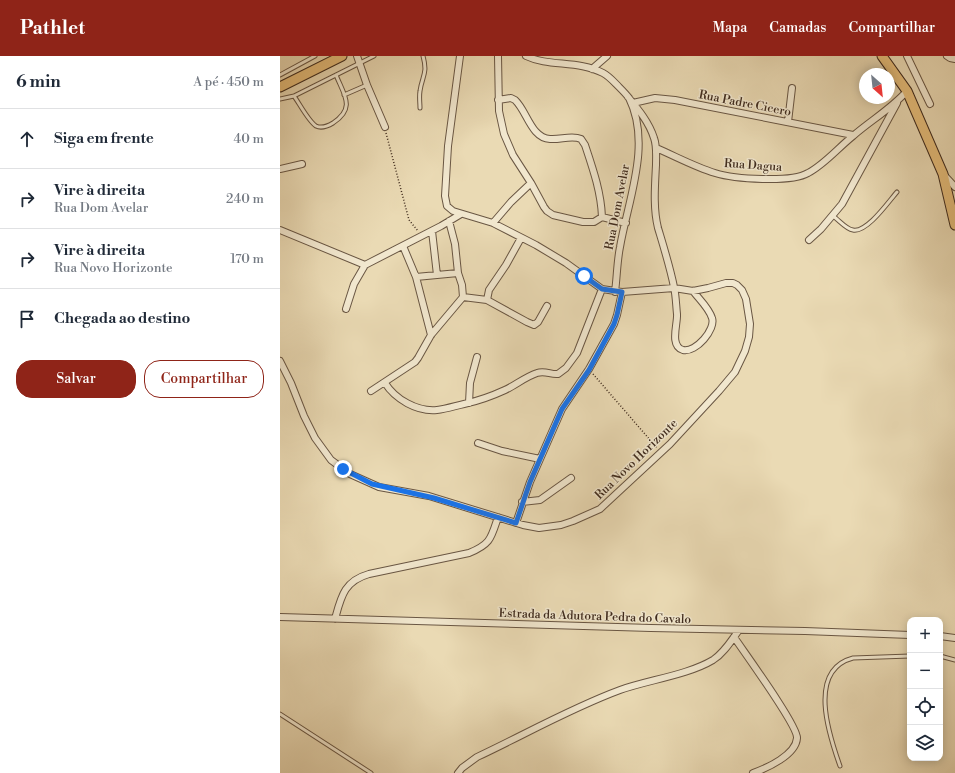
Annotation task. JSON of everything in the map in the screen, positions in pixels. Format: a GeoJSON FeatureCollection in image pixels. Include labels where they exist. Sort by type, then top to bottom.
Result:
{"type":"FeatureCollection","features":[{"type":"Feature","properties":{"kind":"main road"},"geometry":{"type":"LineString","coordinates":[[280,87],[342,56]]}},
{"type":"Feature","properties":{"kind":"main road"},"geometry":{"type":"LineString","coordinates":[[882,56],[907,91],[943,174],[955,219]]}},
{"type":"Feature","properties":{"kind":"street"},"geometry":{"type":"LineString","coordinates":[[358,56],[367,85],[385,127]]}},
{"type":"Feature","properties":{"kind":"street"},"geometry":{"type":"LineString","coordinates":[[460,56],[449,132],[444,196],[445,202],[449,208],[461,214],[493,223],[566,262],[602,289],[618,292],[674,288],[693,290],[711,314],[713,324],[703,340],[697,346],[690,349],[684,350],[680,348],[676,342],[675,336],[678,319],[674,288],[656,218],[655,139],[651,128],[628,97]]}},
{"type":"Feature","properties":{"kind":"street"},"geometry":{"type":"LineString","coordinates":[[498,56],[498,100],[506,140],[516,161],[547,211],[562,218],[588,223],[594,222],[602,217],[626,223]]}},
{"type":"Feature","properties":{"kind":"street","name":"Rua Dom Avelar"},"geometry":{"type":"LineString","coordinates":[[516,523],[530,482],[562,409],[589,370],[614,324],[617,315],[620,246],[626,223],[637,162],[638,130],[636,118],[628,97],[604,73],[574,64],[535,59],[526,56]]}},
{"type":"Feature","properties":{"kind":"street"},"geometry":{"type":"LineString","coordinates":[[592,69],[607,56]]}},
{"type":"Feature","properties":{"kind":"street"},"geometry":{"type":"LineString","coordinates":[[907,56],[930,104]]}},
{"type":"Feature","properties":{"kind":"street"},"geometry":{"type":"LineString","coordinates":[[947,56],[955,59]]}},
{"type":"Feature","properties":{"kind":"street"},"geometry":{"type":"LineString","coordinates":[[788,122],[792,88]]}},
{"type":"Feature","properties":{"kind":"street","name":"Rua Dagua"},"geometry":{"type":"LineString","coordinates":[[656,148],[715,173],[775,179],[800,176],[810,173],[853,135],[898,100],[907,91]]}},
{"type":"Feature","properties":{"kind":"street"},"geometry":{"type":"LineString","coordinates":[[498,100],[511,98],[515,100],[533,127],[542,137],[552,140],[581,139],[585,145],[597,184],[601,200],[602,217]]}},
{"type":"Feature","properties":{"kind":"street","name":"Rua Padre Cicero"},"geometry":{"type":"LineString","coordinates":[[633,103],[655,98],[664,99],[853,135]]}},
{"type":"Feature","properties":{"kind":"street","name":"Rua Dagua"},"geometry":{"type":"LineString","coordinates":[[809,240],[833,216],[845,198],[898,100]]}},
{"type":"Feature","properties":{"kind":"street"},"geometry":{"type":"LineString","coordinates":[[280,169],[302,164]]}},
{"type":"Feature","properties":{"kind":"street"},"geometry":{"type":"LineString","coordinates":[[943,174],[955,187]]}},
{"type":"Feature","properties":{"kind":"street"},"geometry":{"type":"LineString","coordinates":[[493,223],[511,202],[531,183]]}},
{"type":"Feature","properties":{"kind":"street"},"geometry":{"type":"LineString","coordinates":[[346,309],[354,284],[365,265],[432,231],[461,214]]}},
{"type":"Feature","properties":{"kind":"street"},"geometry":{"type":"LineString","coordinates":[[372,391],[415,362],[431,335],[462,297],[462,284],[458,273],[455,244],[449,221]]}},
{"type":"Feature","properties":{"kind":"street"},"geometry":{"type":"LineString","coordinates":[[280,230],[365,265]]}},
{"type":"Feature","properties":{"kind":"street"},"geometry":{"type":"LineString","coordinates":[[432,231],[437,275]]}},
{"type":"Feature","properties":{"kind":"street"},"geometry":{"type":"LineString","coordinates":[[487,300],[489,290],[506,265],[521,238]]}},
{"type":"Feature","properties":{"kind":"street"},"geometry":{"type":"LineString","coordinates":[[403,246],[416,278],[431,335]]}},
{"type":"Feature","properties":{"kind":"street"},"geometry":{"type":"LineString","coordinates":[[416,278],[458,273]]}},
{"type":"Feature","properties":{"kind":"street","name":"Rua Novo Horizonte"},"geometry":{"type":"LineString","coordinates":[[280,361],[315,438],[328,456],[343,469],[372,484],[429,496],[531,527],[551,526],[573,521],[595,512],[606,504],[661,453],[735,372],[740,363],[749,337],[749,308],[742,290],[738,285],[733,283],[693,290]]}},
{"type":"Feature","properties":{"kind":"street"},"geometry":{"type":"LineString","coordinates":[[385,383],[399,398],[423,409],[436,410],[469,403],[505,390],[536,373],[546,372],[555,374],[562,372],[572,362],[577,353],[602,289]]}},
{"type":"Feature","properties":{"kind":"street"},"geometry":{"type":"LineString","coordinates":[[462,297],[487,300],[534,325],[538,322],[547,306]]}},
{"type":"Feature","properties":{"kind":"street"},"geometry":{"type":"LineString","coordinates":[[469,403],[470,383],[477,357]]}},
{"type":"Feature","properties":{"kind":"street"},"geometry":{"type":"LineString","coordinates":[[478,443],[502,452],[540,459]]}},
{"type":"Feature","properties":{"kind":"street"},"geometry":{"type":"LineString","coordinates":[[522,502],[540,500],[571,478]]}},
{"type":"Feature","properties":{"kind":"street"},"geometry":{"type":"LineString","coordinates":[[335,619],[342,594],[356,579],[368,574],[462,554],[478,549],[487,544],[491,538],[498,517]]}},
{"type":"Feature","properties":{"kind":"street","name":"Estrada da Adutora Pedra do Cavalo"},"geometry":{"type":"LineString","coordinates":[[280,617],[739,630],[790,630],[907,635]]}},
{"type":"Feature","properties":{"kind":"street"},"geometry":{"type":"LineString","coordinates":[[458,773],[462,768],[477,757],[620,690],[686,670],[713,660],[723,652],[739,630]]}},
{"type":"Feature","properties":{"kind":"street"},"geometry":{"type":"LineString","coordinates":[[943,636],[955,638]]}},
{"type":"Feature","properties":{"kind":"street"},"geometry":{"type":"LineString","coordinates":[[734,637],[786,714],[797,737],[796,744],[783,758],[772,765],[753,773]]}},
{"type":"Feature","properties":{"kind":"lane"},"geometry":{"type":"LineString","coordinates":[[280,75],[316,56]]}},
{"type":"Feature","properties":{"kind":"lane"},"geometry":{"type":"LineString","coordinates":[[280,91],[282,98],[294,96],[374,56]]}},
{"type":"Feature","properties":{"kind":"lane"},"geometry":{"type":"LineString","coordinates":[[420,108],[420,93],[425,75],[423,56]]}},
{"type":"Feature","properties":{"kind":"lane"},"geometry":{"type":"LineString","coordinates":[[294,96],[315,125],[322,127],[329,125],[345,113],[347,108],[344,95],[336,75]]}},
{"type":"Feature","properties":{"kind":"lane"},"geometry":{"type":"LineString","coordinates":[[344,95],[367,85]]}},
{"type":"Feature","properties":{"kind":"lane"},"geometry":{"type":"LineString","coordinates":[[833,216],[850,229],[861,230],[868,225],[897,192]]}},
{"type":"Feature","properties":{"kind":"lane"},"geometry":{"type":"LineString","coordinates":[[840,766],[832,741],[826,709],[826,685],[829,676],[839,665],[853,658],[869,656],[907,656]]}},
{"type":"Feature","properties":{"kind":"lane"},"geometry":{"type":"LineString","coordinates":[[943,657],[955,660]]}},
{"type":"Feature","properties":{"kind":"lane"},"geometry":{"type":"LineString","coordinates":[[280,714],[371,773]]}},
{"type":"Feature","properties":{"kind":"path"},"geometry":{"type":"LineString","coordinates":[[385,127],[409,220],[421,236]]}},
{"type":"Feature","properties":{"kind":"path"},"geometry":{"type":"LineString","coordinates":[[589,370],[661,453]]}},
{"type":"Feature","properties":{"kind":"route"},"geometry":{"type":"LineString","coordinates":[[343,469],[350,474],[379,487],[423,495],[516,523],[530,482],[562,409],[570,395],[589,370],[614,324],[617,315],[622,292],[602,289],[584,276]]}}]}
